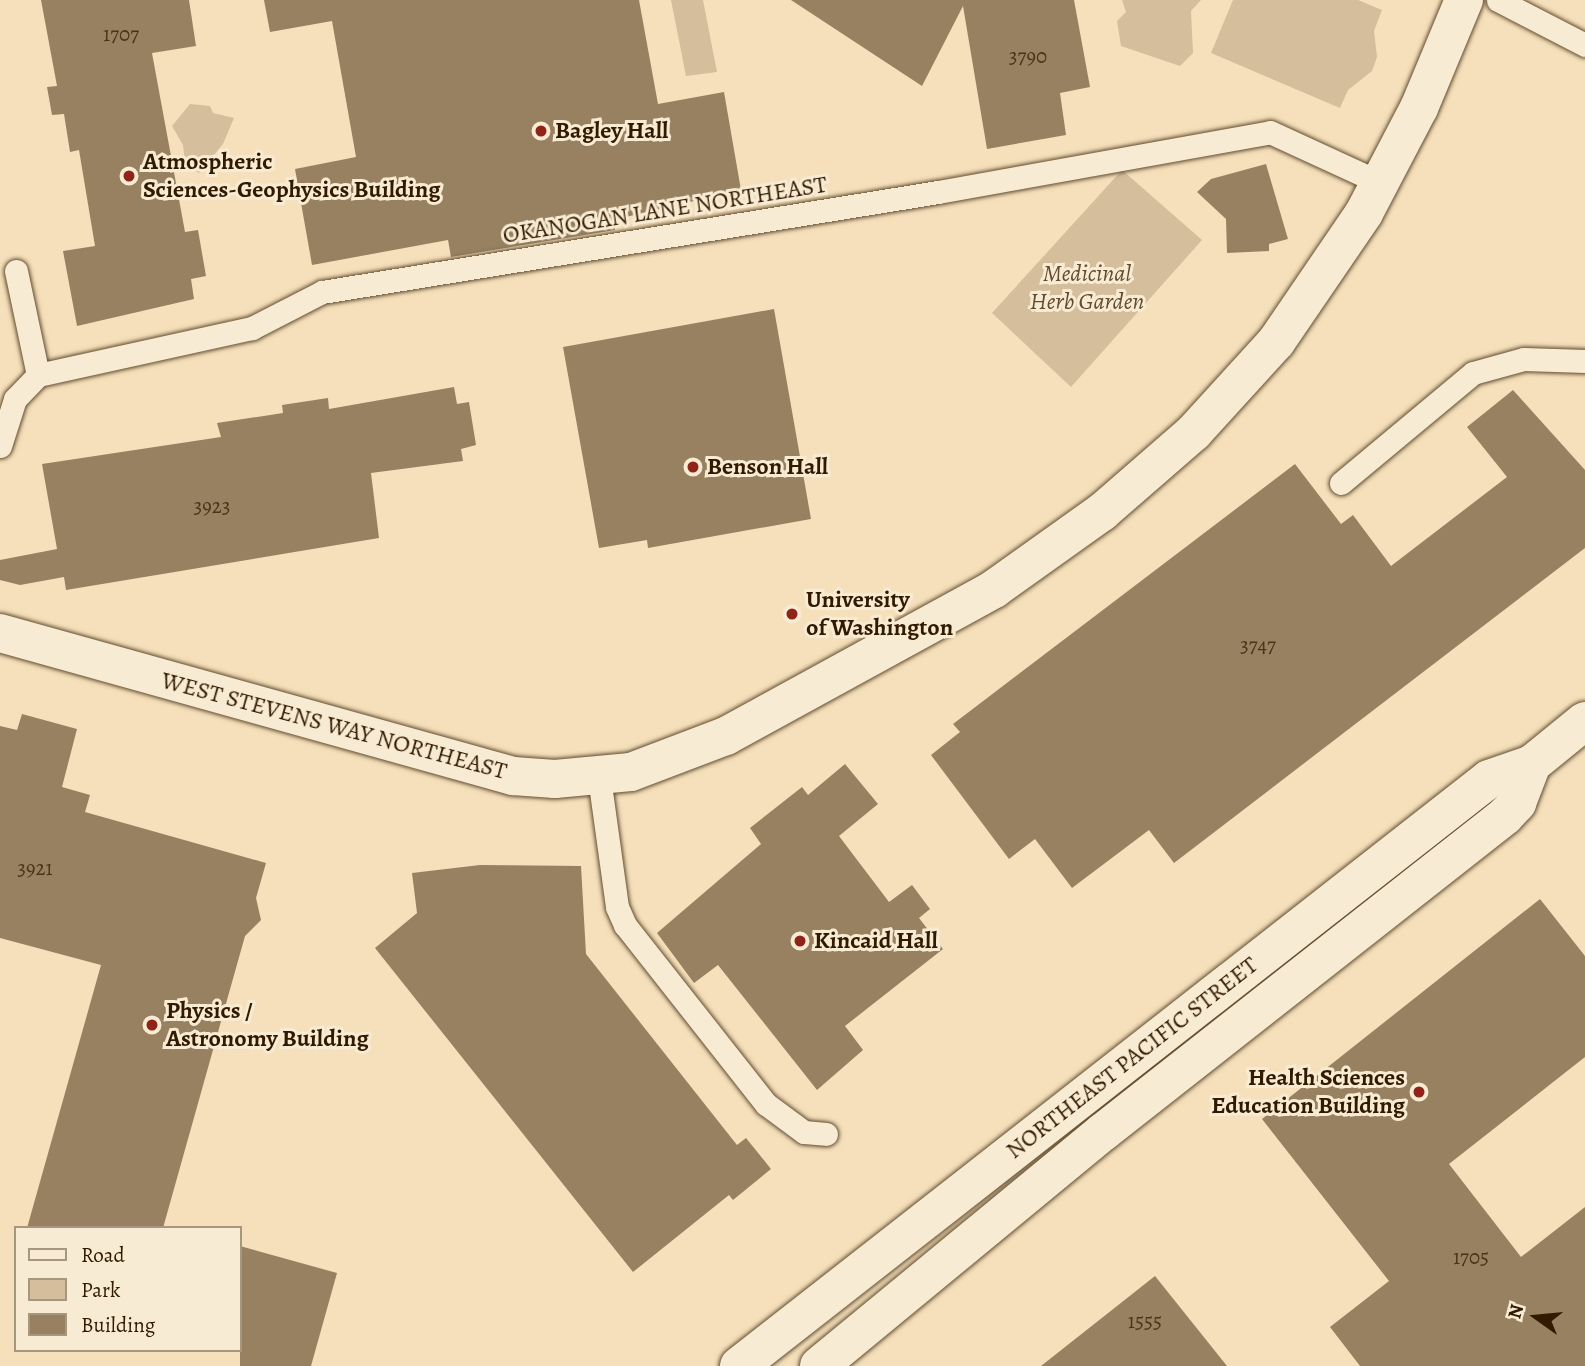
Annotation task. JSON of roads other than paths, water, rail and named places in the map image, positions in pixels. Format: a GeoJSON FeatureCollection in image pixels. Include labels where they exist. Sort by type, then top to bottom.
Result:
{"type":"FeatureCollection","features":[{"type":"Feature","properties":{"kind":"main road","name":"WEST STEVENS WAY NORTHEAST"},"geometry":{"type":"LineString","coordinates":[[0,633],[470,766],[545,779],[598,777],[666,761],[726,736],[994,589],[1093,520],[1194,432],[1276,342],[1381,183],[1464,0]]}},
{"type":"Feature","properties":{"kind":"main road","name":"NORTHEAST PACIFIC STREET"},"geometry":{"type":"LineString","coordinates":[[739,1366],[1489,779],[1532,764],[1585,721]]}},
{"type":"Feature","properties":{"kind":"main road","name":"NORTHEAST PACIFIC STREET"},"geometry":{"type":"LineString","coordinates":[[819,1366],[1103,1132],[1505,816],[1517,803],[1532,764]]}},
{"type":"Feature","properties":{"kind":"lane"},"geometry":{"type":"LineString","coordinates":[[1498,0],[1585,45]]}},
{"type":"Feature","properties":{"kind":"lane","name":"OKANOGAN LANE NORTHEAST"},"geometry":{"type":"LineString","coordinates":[[38,374],[253,328],[321,292],[938,192],[1270,132],[1381,183]]}},
{"type":"Feature","properties":{"kind":"lane"},"geometry":{"type":"LineString","coordinates":[[0,446],[15,399],[38,374],[16,271]]}},
{"type":"Feature","properties":{"kind":"lane"},"geometry":{"type":"LineString","coordinates":[[1341,483],[1473,373],[1524,359],[1585,361]]}},
{"type":"Feature","properties":{"kind":"lane"},"geometry":{"type":"LineString","coordinates":[[598,777],[617,907],[625,925],[765,1104],[804,1132],[825,1134]]}},
{"type":"Feature","properties":{"kind":"place","name":"Bagley Hall"},"geometry":{"type":"Point","coordinates":[541,131]}},
{"type":"Feature","properties":{"kind":"place","name":"Atmospheric Sciences-Geophysics Building"},"geometry":{"type":"Point","coordinates":[129,176]}},
{"type":"Feature","properties":{"kind":"place","name":"Benson Hall"},"geometry":{"type":"Point","coordinates":[693,467]}},
{"type":"Feature","properties":{"kind":"place","name":"University of Washington"},"geometry":{"type":"Point","coordinates":[792,614]}},
{"type":"Feature","properties":{"kind":"place","name":"Kincaid Hall"},"geometry":{"type":"Point","coordinates":[800,941]}},
{"type":"Feature","properties":{"kind":"place","name":"Physics / Astronomy Building"},"geometry":{"type":"Point","coordinates":[152,1025]}},
{"type":"Feature","properties":{"kind":"place","name":"Health Sciences Education Building"},"geometry":{"type":"Point","coordinates":[1419,1092]}},
{"type":"Feature","properties":{"kind":"park label","name":"Medicinal Herb Garden"},"geometry":{"type":"Point","coordinates":[1087,288]}}]}
